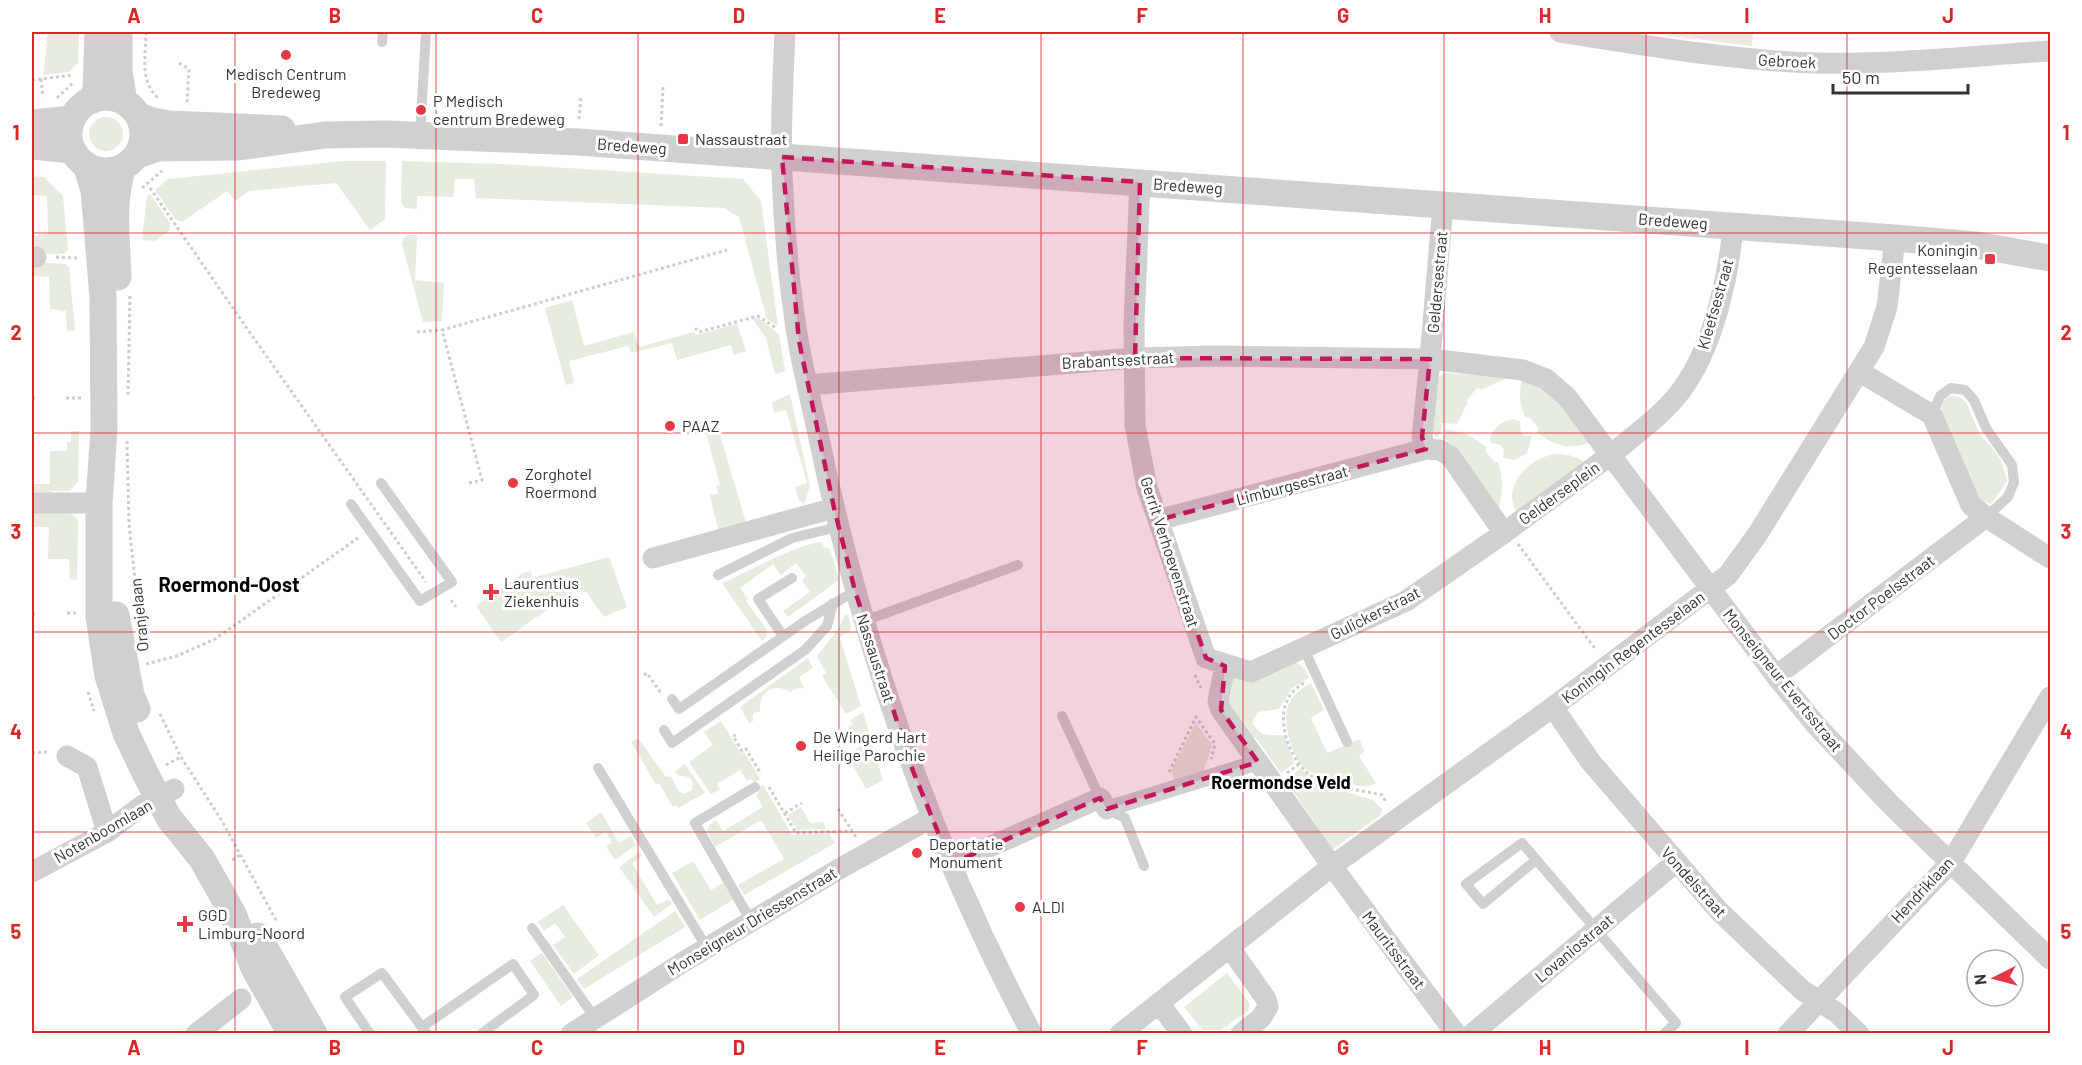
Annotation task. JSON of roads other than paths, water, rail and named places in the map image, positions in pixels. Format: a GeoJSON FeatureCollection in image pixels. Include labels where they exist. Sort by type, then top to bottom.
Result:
{"type":"FeatureCollection","features":[{"type":"Feature","properties":{"kind":"street"},"geometry":{"type":"LineString","coordinates":[[85,89],[96,88],[98,32]]}},
{"type":"Feature","properties":{"kind":"street"},"geometry":{"type":"LineString","coordinates":[[32,146],[79,158],[104,171],[130,161],[143,136],[118,72],[119,32]]}},
{"type":"Feature","properties":{"kind":"street","name":"Nassaustraat"},"geometry":{"type":"LineString","coordinates":[[785,32],[782,157],[786,232],[795,317],[807,385],[836,518],[864,621],[931,818],[972,914],[1032,1034]]}},
{"type":"Feature","properties":{"kind":"street","name":"Gebroek"},"geometry":{"type":"LineString","coordinates":[[1560,32],[1756,59],[1812,63],[1859,63],[2050,51]]}},
{"type":"Feature","properties":{"kind":"street"},"geometry":{"type":"LineString","coordinates":[[85,89],[131,109]]}},
{"type":"Feature","properties":{"kind":"street"},"geometry":{"type":"LineString","coordinates":[[79,158],[69,135],[72,119],[85,89]]}},
{"type":"Feature","properties":{"kind":"street","name":"Bredeweg"},"geometry":{"type":"LineString","coordinates":[[131,109],[153,121],[170,124],[274,128],[325,135],[420,135],[578,142],[1140,182],[1895,238],[1976,245],[2050,258]]}},
{"type":"Feature","properties":{"kind":"street"},"geometry":{"type":"LineString","coordinates":[[32,123],[72,119]]}},
{"type":"Feature","properties":{"kind":"street","name":"Bredeweg"},"geometry":{"type":"LineString","coordinates":[[130,161],[148,151],[169,147],[238,147],[325,135]]}},
{"type":"Feature","properties":{"kind":"street","name":"Oranjelaan"},"geometry":{"type":"LineString","coordinates":[[79,158],[94,190],[103,297],[104,428],[99,503],[131,695],[167,794],[314,1034]]}},
{"type":"Feature","properties":{"kind":"street","name":"Oranjelaan"},"geometry":{"type":"LineString","coordinates":[[118,624],[115,601],[118,301],[116,214],[118,181],[130,161]]}},
{"type":"Feature","properties":{"kind":"street","name":"Gerrit Verhoevenstraat"},"geometry":{"type":"LineString","coordinates":[[1140,182],[1134,323],[1135,425],[1147,488],[1206,658],[1225,666]]}},
{"type":"Feature","properties":{"kind":"street","name":"Geldersestraat"},"geometry":{"type":"LineString","coordinates":[[1430,359],[1443,205]]}},
{"type":"Feature","properties":{"kind":"street","name":"Kleefsestraat"},"geometry":{"type":"LineString","coordinates":[[1611,454],[1661,414],[1687,382],[1708,340],[1729,264],[1733,225]]}},
{"type":"Feature","properties":{"kind":"street","name":"Koningin Regentesselaan"},"geometry":{"type":"LineString","coordinates":[[1120,1034],[1332,866],[1553,707],[1728,575],[1757,535],[1875,347],[1887,307],[1895,238]]}},
{"type":"Feature","properties":{"kind":"street","name":"Brabantsestraat"},"geometry":{"type":"LineString","coordinates":[[807,385],[1135,358],[1213,356],[1430,359]]}},
{"type":"Feature","properties":{"kind":"street"},"geometry":{"type":"LineString","coordinates":[[1426,449],[1422,437],[1430,359]]}},
{"type":"Feature","properties":{"kind":"street","name":"Gelderseplein"},"geometry":{"type":"LineString","coordinates":[[1426,449],[1440,450],[1450,456],[1505,531],[1611,454],[1567,396],[1546,379],[1523,370],[1430,359]]}},
{"type":"Feature","properties":{"kind":"street"},"geometry":{"type":"LineString","coordinates":[[1860,372],[1932,415],[1971,506],[2050,558]]}},
{"type":"Feature","properties":{"kind":"street","name":"Limburgsestraat"},"geometry":{"type":"LineString","coordinates":[[1158,520],[1426,449]]}},
{"type":"Feature","properties":{"kind":"street","name":"Monseigneur Evertsstraat"},"geometry":{"type":"LineString","coordinates":[[1611,454],[1776,676],[1816,725],[1890,804],[2050,958]]}},
{"type":"Feature","properties":{"kind":"street"},"geometry":{"type":"LineString","coordinates":[[32,503],[99,503]]}},
{"type":"Feature","properties":{"kind":"street"},"geometry":{"type":"LineString","coordinates":[[653,558],[836,518]]}},
{"type":"Feature","properties":{"kind":"street","name":"Doctor Poelsstraat"},"geometry":{"type":"LineString","coordinates":[[1776,676],[1986,518]]}},
{"type":"Feature","properties":{"kind":"street","name":"Gulickerstraat"},"geometry":{"type":"LineString","coordinates":[[1225,666],[1251,672],[1407,601],[1505,531]]}},
{"type":"Feature","properties":{"kind":"street","name":"Mauritsstraat"},"geometry":{"type":"LineString","coordinates":[[1225,666],[1218,701],[1221,710],[1456,1034]]}},
{"type":"Feature","properties":{"kind":"street","name":"Hendriklaan"},"geometry":{"type":"LineString","coordinates":[[1788,1034],[1951,862],[2050,697]]}},
{"type":"Feature","properties":{"kind":"street","name":"Vondelstraat"},"geometry":{"type":"LineString","coordinates":[[1553,707],[1590,761],[1719,911],[1802,990],[1819,1000],[1859,1034]]}},
{"type":"Feature","properties":{"kind":"street"},"geometry":{"type":"LineString","coordinates":[[67,756],[87,767],[107,832]]}},
{"type":"Feature","properties":{"kind":"street"},"geometry":{"type":"LineString","coordinates":[[951,864],[1103,803],[1159,792],[1258,762]]}},
{"type":"Feature","properties":{"kind":"street","name":"Oranjelaan"},"geometry":{"type":"LineString","coordinates":[[167,794],[169,818],[202,859],[213,877],[233,914],[255,968],[291,1034]]}},
{"type":"Feature","properties":{"kind":"street","name":"Notenboomlaan"},"geometry":{"type":"LineString","coordinates":[[32,872],[107,832],[143,805],[167,794]]}},
{"type":"Feature","properties":{"kind":"street","name":"Monseigneur Driessenstraat"},"geometry":{"type":"LineString","coordinates":[[574,1032],[751,921],[931,818]]}},
{"type":"Feature","properties":{"kind":"street","name":"Lovaniostraat"},"geometry":{"type":"LineString","coordinates":[[1472,1034],[1676,862]]}},
{"type":"Feature","properties":{"kind":"street"},"geometry":{"type":"LineString","coordinates":[[1230,948],[1266,999],[1268,1007],[1261,1018],[1241,1034]]}},
{"type":"Feature","properties":{"kind":"street"},"geometry":{"type":"LineString","coordinates":[[196,1034],[241,999]]}},
{"type":"Feature","properties":{"kind":"street"},"geometry":{"type":"LineString","coordinates":[[1159,1003],[1182,1034]]}},
{"type":"Feature","properties":{"kind":"lane"},"geometry":{"type":"LineString","coordinates":[[420,135],[426,32]]}},
{"type":"Feature","properties":{"kind":"lane"},"geometry":{"type":"LineString","coordinates":[[1932,415],[1940,396],[1952,388],[1965,390],[1974,400],[1986,428],[2012,465],[2014,482],[2008,496],[1986,518]]}},
{"type":"Feature","properties":{"kind":"lane"},"geometry":{"type":"LineString","coordinates":[[351,504],[420,601],[452,582],[381,483]]}},
{"type":"Feature","properties":{"kind":"lane"},"geometry":{"type":"LineString","coordinates":[[718,574],[836,518]]}},
{"type":"Feature","properties":{"kind":"lane"},"geometry":{"type":"LineString","coordinates":[[864,621],[1018,565]]}},
{"type":"Feature","properties":{"kind":"lane"},"geometry":{"type":"LineString","coordinates":[[783,636],[758,599],[792,578]]}},
{"type":"Feature","properties":{"kind":"lane"},"geometry":{"type":"LineString","coordinates":[[667,697],[679,709],[783,636],[855,591]]}},
{"type":"Feature","properties":{"kind":"lane"},"geometry":{"type":"LineString","coordinates":[[664,730],[672,743],[806,650],[827,626],[833,603]]}},
{"type":"Feature","properties":{"kind":"lane"},"geometry":{"type":"LineString","coordinates":[[1304,649],[1347,742]]}},
{"type":"Feature","properties":{"kind":"lane"},"geometry":{"type":"LineString","coordinates":[[1062,716],[1103,803],[1125,818],[1144,866]]}},
{"type":"Feature","properties":{"kind":"lane"},"geometry":{"type":"LineString","coordinates":[[598,768],[707,948]]}},
{"type":"Feature","properties":{"kind":"lane"},"geometry":{"type":"LineString","coordinates":[[751,921],[694,823],[755,787]]}},
{"type":"Feature","properties":{"kind":"lane"},"geometry":{"type":"LineString","coordinates":[[1536,860],[1484,904],[1466,884],[1522,843],[1676,1023],[1664,1034]]}},
{"type":"Feature","properties":{"kind":"lane"},"geometry":{"type":"LineString","coordinates":[[532,928],[595,1018]]}},
{"type":"Feature","properties":{"kind":"lane"},"geometry":{"type":"LineString","coordinates":[[370,1034],[345,997],[382,972],[425,1030],[513,964],[534,995],[482,1034]]}},
{"type":"Feature","properties":{"kind":"place","name":"Medisch Centrum Bredeweg"},"geometry":{"type":"Point","coordinates":[286,55]}},
{"type":"Feature","properties":{"kind":"place","name":"P Medisch centrum Bredeweg"},"geometry":{"type":"Point","coordinates":[421,110]}},
{"type":"Feature","properties":{"kind":"place","name":"Nassaustraat"},"geometry":{"type":"Point","coordinates":[683,139]}},
{"type":"Feature","properties":{"kind":"place","name":"Koningin Regentesselaan"},"geometry":{"type":"Point","coordinates":[1990,259]}},
{"type":"Feature","properties":{"kind":"place","name":"PAAZ"},"geometry":{"type":"Point","coordinates":[670,426]}},
{"type":"Feature","properties":{"kind":"place","name":"Zorghotel Roermond"},"geometry":{"type":"Point","coordinates":[513,483]}},
{"type":"Feature","properties":{"kind":"place","name":"Laurentius Ziekenhuis"},"geometry":{"type":"Point","coordinates":[491,592]}},
{"type":"Feature","properties":{"kind":"place","name":"De Wingerd Hart Heilige Parochie"},"geometry":{"type":"Point","coordinates":[801,746]}},
{"type":"Feature","properties":{"kind":"place","name":"Deportatie Monument"},"geometry":{"type":"Point","coordinates":[917,853]}},
{"type":"Feature","properties":{"kind":"place","name":"ALDI"},"geometry":{"type":"Point","coordinates":[1020,907]}},
{"type":"Feature","properties":{"kind":"place","name":"GGD Limburg-Noord"},"geometry":{"type":"Point","coordinates":[185,924]}},
{"type":"Feature","properties":{"kind":"district","name":"Roermond-Oost"},"geometry":{"type":"Point","coordinates":[229,585]}},
{"type":"Feature","properties":{"kind":"district","name":"Roermondse Veld"},"geometry":{"type":"Point","coordinates":[1281,783]}}]}
